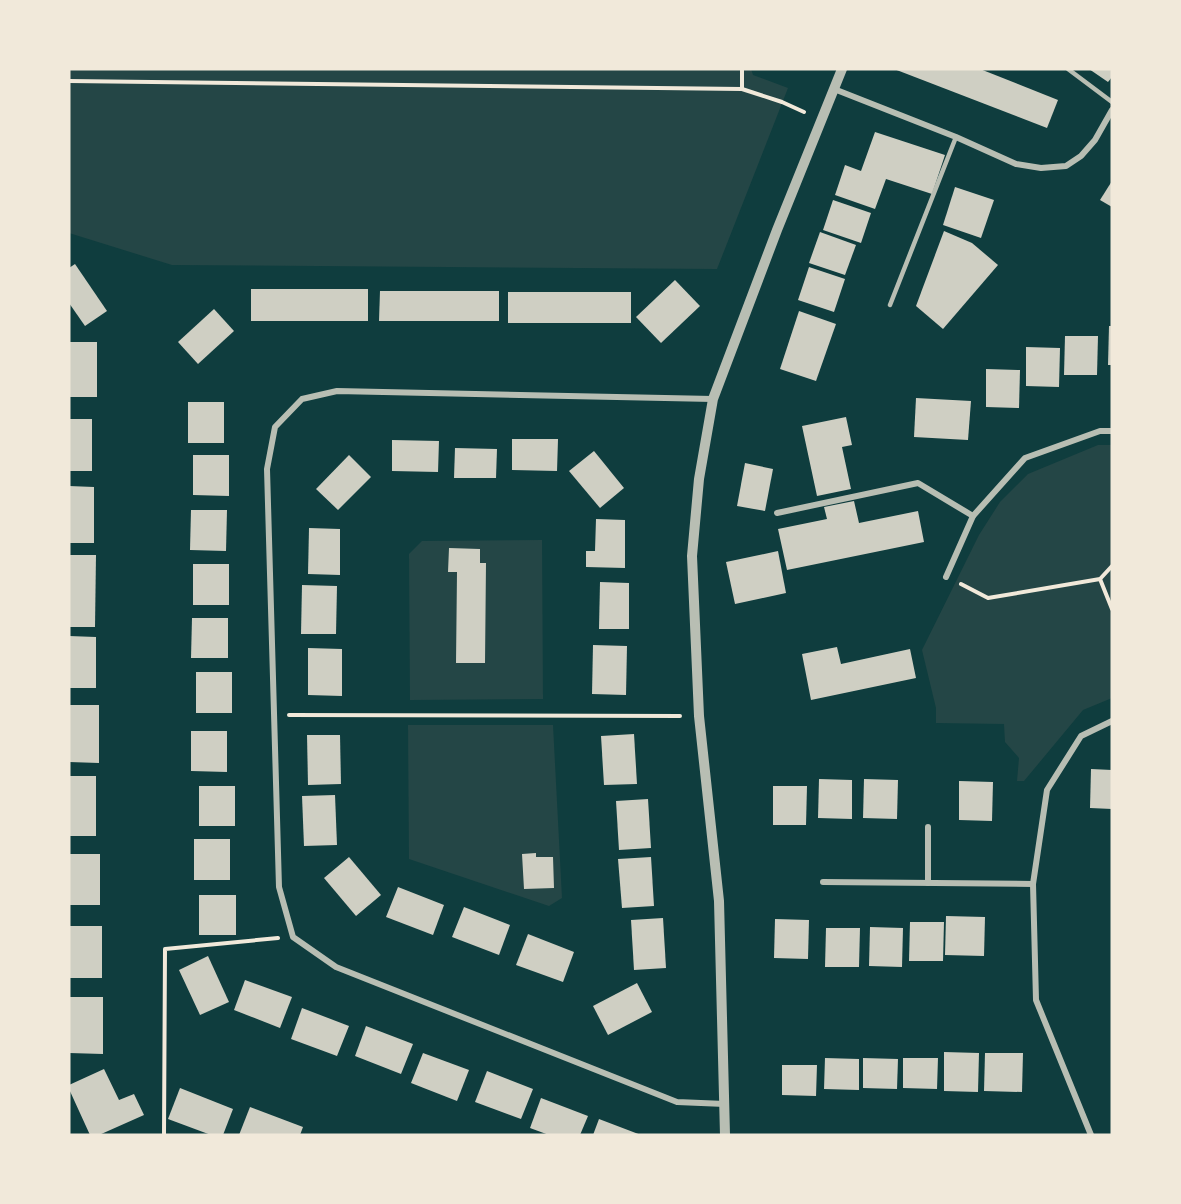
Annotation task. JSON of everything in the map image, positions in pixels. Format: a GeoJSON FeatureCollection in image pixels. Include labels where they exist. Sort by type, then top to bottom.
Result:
{"type":"FeatureCollection","features":[{"type":"Feature","properties":{"kind":"street"},"geometry":{"type":"LineString","coordinates":[[725,1135],[719,901],[699,716],[692,556],[699,479],[713,399],[777,230],[842,69]]}},
{"type":"Feature","properties":{"kind":"street"},"geometry":{"type":"LineString","coordinates":[[834,89],[956,137],[1016,164],[1041,168],[1066,166],[1081,156],[1095,140],[1112,110]]}},
{"type":"Feature","properties":{"kind":"street"},"geometry":{"type":"LineString","coordinates":[[713,399],[337,391],[302,399],[275,427],[267,469],[279,887],[293,937],[336,967],[678,1102],[726,1104]]}},
{"type":"Feature","properties":{"kind":"street"},"geometry":{"type":"LineString","coordinates":[[946,577],[973,516],[1025,458],[1101,431],[1112,431]]}},
{"type":"Feature","properties":{"kind":"street"},"geometry":{"type":"LineString","coordinates":[[777,513],[918,483],[973,516]]}},
{"type":"Feature","properties":{"kind":"street"},"geometry":{"type":"LineString","coordinates":[[1091,1135],[1036,1000],[1033,884],[1047,790],[1081,736],[1112,721]]}},
{"type":"Feature","properties":{"kind":"street"},"geometry":{"type":"LineString","coordinates":[[928,827],[928,883]]}},
{"type":"Feature","properties":{"kind":"street"},"geometry":{"type":"LineString","coordinates":[[823,882],[1033,884]]}},
{"type":"Feature","properties":{"kind":"lane"},"geometry":{"type":"LineString","coordinates":[[1068,69],[1112,102]]}},
{"type":"Feature","properties":{"kind":"lane"},"geometry":{"type":"LineString","coordinates":[[890,305],[956,137]]}},
{"type":"Feature","properties":{"kind":"path"},"geometry":{"type":"LineString","coordinates":[[742,69],[742,89]]}},
{"type":"Feature","properties":{"kind":"path"},"geometry":{"type":"LineString","coordinates":[[69,81],[742,89],[782,102],[822,120]]}},
{"type":"Feature","properties":{"kind":"path"},"geometry":{"type":"LineString","coordinates":[[946,577],[988,598],[1100,579],[1112,566]]}},
{"type":"Feature","properties":{"kind":"path"},"geometry":{"type":"LineString","coordinates":[[1100,579],[1112,609]]}},
{"type":"Feature","properties":{"kind":"path"},"geometry":{"type":"LineString","coordinates":[[275,715],[699,716]]}},
{"type":"Feature","properties":{"kind":"path"},"geometry":{"type":"LineString","coordinates":[[164,1135],[165,949],[293,937]]}},
{"type":"Feature","properties":{"kind":"shaded area"},"geometry":{"type":"Polygon","coordinates":[[[69,69],[751,69],[753,75],[788,88],[717,269],[172,265],[69,233],[69,69]]]}},
{"type":"Feature","properties":{"kind":"shaded area"},"geometry":{"type":"Polygon","coordinates":[[[1098,445],[1112,445],[1112,698],[1083,710],[1024,781],[1017,781],[1019,758],[1005,742],[1004,724],[936,723],[936,708],[922,650],[979,535],[1000,502],[1028,474],[1098,445]]]}},
{"type":"Feature","properties":{"kind":"shaded area"},"geometry":{"type":"Polygon","coordinates":[[[542,540],[543,699],[410,700],[409,554],[422,541],[542,540]]]}},
{"type":"Feature","properties":{"kind":"shaded area"},"geometry":{"type":"Polygon","coordinates":[[[408,725],[553,725],[562,898],[549,906],[409,859],[408,725]]]}},
{"type":"Feature","properties":{"kind":"building"},"geometry":{"type":"Polygon","coordinates":[[[894,69],[980,69],[1058,100],[1047,128],[894,69]]]}},
{"type":"Feature","properties":{"kind":"building"},"geometry":{"type":"Polygon","coordinates":[[[1089,69],[1112,69],[1112,77],[1108,82],[1089,69]]]}},
{"type":"Feature","properties":{"kind":"building"},"geometry":{"type":"Polygon","coordinates":[[[875,132],[945,155],[932,194],[886,179],[875,209],[835,195],[845,165],[861,171],[875,132]]]}},
{"type":"Feature","properties":{"kind":"building"},"geometry":{"type":"Polygon","coordinates":[[[1112,181],[1112,207],[1100,200],[1112,181]]]}},
{"type":"Feature","properties":{"kind":"building"},"geometry":{"type":"Polygon","coordinates":[[[955,187],[994,200],[981,238],[943,225],[955,187]]]}},
{"type":"Feature","properties":{"kind":"building"},"geometry":{"type":"Polygon","coordinates":[[[833,200],[871,213],[861,243],[823,230],[833,200]]]}},
{"type":"Feature","properties":{"kind":"building"},"geometry":{"type":"Polygon","coordinates":[[[944,231],[972,243],[998,265],[943,329],[916,306],[944,231]]]}},
{"type":"Feature","properties":{"kind":"building"},"geometry":{"type":"Polygon","coordinates":[[[820,232],[856,245],[845,275],[809,263],[820,232]]]}},
{"type":"Feature","properties":{"kind":"building"},"geometry":{"type":"Polygon","coordinates":[[[75,264],[107,311],[85,326],[69,303],[69,268],[75,264]]]}},
{"type":"Feature","properties":{"kind":"building"},"geometry":{"type":"Polygon","coordinates":[[[809,267],[845,279],[834,312],[798,300],[809,267]]]}},
{"type":"Feature","properties":{"kind":"building"},"geometry":{"type":"Polygon","coordinates":[[[675,280],[700,306],[661,343],[636,317],[675,280]]]}},
{"type":"Feature","properties":{"kind":"building"},"geometry":{"type":"Polygon","coordinates":[[[251,289],[368,289],[368,321],[251,321],[251,289]]]}},
{"type":"Feature","properties":{"kind":"building"},"geometry":{"type":"Polygon","coordinates":[[[380,291],[499,291],[499,321],[379,321],[380,291]]]}},
{"type":"Feature","properties":{"kind":"building"},"geometry":{"type":"Polygon","coordinates":[[[508,292],[631,292],[631,323],[508,323],[508,292]]]}},
{"type":"Feature","properties":{"kind":"building"},"geometry":{"type":"Polygon","coordinates":[[[214,309],[234,331],[198,364],[178,342],[214,309]]]}},
{"type":"Feature","properties":{"kind":"building"},"geometry":{"type":"Polygon","coordinates":[[[799,311],[836,324],[816,381],[780,369],[799,311]]]}},
{"type":"Feature","properties":{"kind":"building"},"geometry":{"type":"Polygon","coordinates":[[[1109,326],[1112,326],[1112,365],[1108,365],[1109,326]]]}},
{"type":"Feature","properties":{"kind":"building"},"geometry":{"type":"Polygon","coordinates":[[[1065,336],[1098,336],[1097,375],[1064,375],[1065,336]]]}},
{"type":"Feature","properties":{"kind":"building"},"geometry":{"type":"Polygon","coordinates":[[[69,342],[97,342],[97,397],[69,397],[69,342]]]}},
{"type":"Feature","properties":{"kind":"building"},"geometry":{"type":"Polygon","coordinates":[[[1026,347],[1060,348],[1059,387],[1026,386],[1026,347]]]}},
{"type":"Feature","properties":{"kind":"building"},"geometry":{"type":"Polygon","coordinates":[[[986,369],[1020,370],[1019,408],[986,407],[986,369]]]}},
{"type":"Feature","properties":{"kind":"building"},"geometry":{"type":"Polygon","coordinates":[[[916,398],[971,401],[968,440],[914,437],[916,398]]]}},
{"type":"Feature","properties":{"kind":"building"},"geometry":{"type":"Polygon","coordinates":[[[188,402],[224,402],[224,443],[188,443],[188,402]]]}},
{"type":"Feature","properties":{"kind":"building"},"geometry":{"type":"Polygon","coordinates":[[[846,417],[852,445],[842,447],[851,489],[817,496],[802,426],[846,417]]]}},
{"type":"Feature","properties":{"kind":"building"},"geometry":{"type":"Polygon","coordinates":[[[69,419],[92,419],[92,471],[69,471],[69,419]]]}},
{"type":"Feature","properties":{"kind":"building"},"geometry":{"type":"Polygon","coordinates":[[[512,439],[558,439],[557,471],[512,470],[512,439]]]}},
{"type":"Feature","properties":{"kind":"building"},"geometry":{"type":"Polygon","coordinates":[[[392,440],[439,441],[438,472],[392,471],[392,440]]]}},
{"type":"Feature","properties":{"kind":"building"},"geometry":{"type":"Polygon","coordinates":[[[455,448],[497,449],[496,478],[454,478],[455,448]]]}},
{"type":"Feature","properties":{"kind":"building"},"geometry":{"type":"Polygon","coordinates":[[[594,451],[624,488],[600,508],[569,471],[594,451]]]}},
{"type":"Feature","properties":{"kind":"building"},"geometry":{"type":"Polygon","coordinates":[[[193,455],[229,455],[229,496],[193,495],[193,455]]]}},
{"type":"Feature","properties":{"kind":"building"},"geometry":{"type":"Polygon","coordinates":[[[349,455],[371,477],[338,510],[316,489],[349,455]]]}},
{"type":"Feature","properties":{"kind":"building"},"geometry":{"type":"Polygon","coordinates":[[[745,463],[773,469],[765,511],[737,506],[745,463]]]}},
{"type":"Feature","properties":{"kind":"building"},"geometry":{"type":"Polygon","coordinates":[[[69,486],[94,487],[94,543],[69,543],[69,486]]]}},
{"type":"Feature","properties":{"kind":"building"},"geometry":{"type":"Polygon","coordinates":[[[854,501],[859,523],[918,511],[924,542],[787,570],[778,529],[827,519],[824,507],[854,501]]]}},
{"type":"Feature","properties":{"kind":"building"},"geometry":{"type":"Polygon","coordinates":[[[191,510],[227,510],[226,551],[190,550],[191,510]]]}},
{"type":"Feature","properties":{"kind":"building"},"geometry":{"type":"Polygon","coordinates":[[[596,519],[625,520],[625,568],[586,567],[586,551],[595,551],[596,519]]]}},
{"type":"Feature","properties":{"kind":"building"},"geometry":{"type":"Polygon","coordinates":[[[309,528],[340,529],[340,575],[308,574],[309,528]]]}},
{"type":"Feature","properties":{"kind":"building"},"geometry":{"type":"Polygon","coordinates":[[[449,548],[480,549],[480,563],[486,563],[485,663],[456,663],[457,572],[448,572],[449,548]]]}},
{"type":"Feature","properties":{"kind":"building"},"geometry":{"type":"Polygon","coordinates":[[[778,551],[786,593],[735,604],[726,562],[778,551]]]}},
{"type":"Feature","properties":{"kind":"building"},"geometry":{"type":"Polygon","coordinates":[[[69,555],[96,555],[95,627],[69,627],[69,555]]]}},
{"type":"Feature","properties":{"kind":"building"},"geometry":{"type":"Polygon","coordinates":[[[193,564],[229,564],[229,605],[193,605],[193,564]]]}},
{"type":"Feature","properties":{"kind":"building"},"geometry":{"type":"Polygon","coordinates":[[[600,582],[629,583],[629,629],[599,629],[600,582]]]}},
{"type":"Feature","properties":{"kind":"building"},"geometry":{"type":"Polygon","coordinates":[[[302,585],[337,586],[336,634],[301,634],[302,585]]]}},
{"type":"Feature","properties":{"kind":"building"},"geometry":{"type":"Polygon","coordinates":[[[192,618],[228,618],[228,658],[191,658],[192,618]]]}},
{"type":"Feature","properties":{"kind":"building"},"geometry":{"type":"Polygon","coordinates":[[[69,636],[96,637],[96,688],[69,688],[69,636]]]}},
{"type":"Feature","properties":{"kind":"building"},"geometry":{"type":"Polygon","coordinates":[[[593,645],[627,646],[626,695],[592,694],[593,645]]]}},
{"type":"Feature","properties":{"kind":"building"},"geometry":{"type":"Polygon","coordinates":[[[837,647],[841,664],[910,649],[916,678],[811,700],[802,654],[837,647]]]}},
{"type":"Feature","properties":{"kind":"building"},"geometry":{"type":"Polygon","coordinates":[[[308,648],[342,649],[342,696],[308,695],[308,648]]]}},
{"type":"Feature","properties":{"kind":"building"},"geometry":{"type":"Polygon","coordinates":[[[196,672],[232,672],[232,713],[196,713],[196,672]]]}},
{"type":"Feature","properties":{"kind":"building"},"geometry":{"type":"Polygon","coordinates":[[[69,705],[99,705],[99,763],[69,762],[69,705]]]}},
{"type":"Feature","properties":{"kind":"building"},"geometry":{"type":"Polygon","coordinates":[[[191,731],[227,731],[227,772],[191,771],[191,731]]]}},
{"type":"Feature","properties":{"kind":"building"},"geometry":{"type":"Polygon","coordinates":[[[634,734],[637,784],[604,785],[601,736],[634,734]]]}},
{"type":"Feature","properties":{"kind":"building"},"geometry":{"type":"Polygon","coordinates":[[[307,735],[340,735],[341,784],[308,785],[307,735]]]}},
{"type":"Feature","properties":{"kind":"building"},"geometry":{"type":"Polygon","coordinates":[[[1091,769],[1112,770],[1112,809],[1090,808],[1091,769]]]}},
{"type":"Feature","properties":{"kind":"building"},"geometry":{"type":"Polygon","coordinates":[[[69,776],[96,776],[96,836],[69,836],[69,776]]]}},
{"type":"Feature","properties":{"kind":"building"},"geometry":{"type":"Polygon","coordinates":[[[819,779],[852,780],[852,819],[818,818],[819,779]]]}},
{"type":"Feature","properties":{"kind":"building"},"geometry":{"type":"Polygon","coordinates":[[[864,779],[898,780],[897,819],[863,818],[864,779]]]}},
{"type":"Feature","properties":{"kind":"building"},"geometry":{"type":"Polygon","coordinates":[[[959,781],[993,782],[992,821],[959,820],[959,781]]]}},
{"type":"Feature","properties":{"kind":"building"},"geometry":{"type":"Polygon","coordinates":[[[199,786],[235,786],[235,826],[199,826],[199,786]]]}},
{"type":"Feature","properties":{"kind":"building"},"geometry":{"type":"Polygon","coordinates":[[[773,786],[807,786],[806,825],[773,825],[773,786]]]}},
{"type":"Feature","properties":{"kind":"building"},"geometry":{"type":"Polygon","coordinates":[[[335,795],[337,845],[304,846],[302,796],[335,795]]]}},
{"type":"Feature","properties":{"kind":"building"},"geometry":{"type":"Polygon","coordinates":[[[648,799],[651,848],[619,850],[616,801],[648,799]]]}},
{"type":"Feature","properties":{"kind":"building"},"geometry":{"type":"Polygon","coordinates":[[[194,839],[230,839],[230,880],[194,880],[194,839]]]}},
{"type":"Feature","properties":{"kind":"building"},"geometry":{"type":"Polygon","coordinates":[[[536,853],[536,857],[553,857],[554,888],[524,889],[522,854],[536,853]]]}},
{"type":"Feature","properties":{"kind":"building"},"geometry":{"type":"Polygon","coordinates":[[[69,854],[100,854],[100,905],[69,905],[69,854]]]}},
{"type":"Feature","properties":{"kind":"building"},"geometry":{"type":"Polygon","coordinates":[[[349,857],[381,895],[356,916],[324,878],[349,857]]]}},
{"type":"Feature","properties":{"kind":"building"},"geometry":{"type":"Polygon","coordinates":[[[651,857],[654,906],[622,908],[618,859],[651,857]]]}},
{"type":"Feature","properties":{"kind":"building"},"geometry":{"type":"Polygon","coordinates":[[[398,887],[444,905],[433,935],[386,917],[398,887]]]}},
{"type":"Feature","properties":{"kind":"building"},"geometry":{"type":"Polygon","coordinates":[[[199,895],[236,895],[236,935],[199,935],[199,895]]]}},
{"type":"Feature","properties":{"kind":"building"},"geometry":{"type":"Polygon","coordinates":[[[464,907],[510,925],[499,955],[452,937],[464,907]]]}},
{"type":"Feature","properties":{"kind":"building"},"geometry":{"type":"Polygon","coordinates":[[[946,916],[985,917],[984,956],[945,955],[946,916]]]}},
{"type":"Feature","properties":{"kind":"building"},"geometry":{"type":"Polygon","coordinates":[[[663,918],[666,968],[634,970],[631,920],[663,918]]]}},
{"type":"Feature","properties":{"kind":"building"},"geometry":{"type":"Polygon","coordinates":[[[775,919],[809,920],[808,959],[774,958],[775,919]]]}},
{"type":"Feature","properties":{"kind":"building"},"geometry":{"type":"Polygon","coordinates":[[[910,922],[944,922],[943,961],[909,961],[910,922]]]}},
{"type":"Feature","properties":{"kind":"building"},"geometry":{"type":"Polygon","coordinates":[[[69,926],[102,926],[102,978],[69,978],[69,926]]]}},
{"type":"Feature","properties":{"kind":"building"},"geometry":{"type":"Polygon","coordinates":[[[870,927],[903,928],[902,967],[869,966],[870,927]]]}},
{"type":"Feature","properties":{"kind":"building"},"geometry":{"type":"Polygon","coordinates":[[[826,928],[860,928],[859,967],[825,967],[826,928]]]}},
{"type":"Feature","properties":{"kind":"building"},"geometry":{"type":"Polygon","coordinates":[[[528,934],[574,952],[563,982],[516,965],[528,934]]]}},
{"type":"Feature","properties":{"kind":"building"},"geometry":{"type":"Polygon","coordinates":[[[208,956],[229,1002],[200,1015],[179,970],[208,956]]]}},
{"type":"Feature","properties":{"kind":"building"},"geometry":{"type":"Polygon","coordinates":[[[245,980],[292,997],[280,1028],[234,1010],[245,980]]]}},
{"type":"Feature","properties":{"kind":"building"},"geometry":{"type":"Polygon","coordinates":[[[637,983],[652,1012],[608,1035],[593,1006],[637,983]]]}},
{"type":"Feature","properties":{"kind":"building"},"geometry":{"type":"Polygon","coordinates":[[[69,997],[103,997],[103,1054],[69,1053],[69,997]]]}},
{"type":"Feature","properties":{"kind":"building"},"geometry":{"type":"Polygon","coordinates":[[[302,1008],[349,1026],[337,1056],[291,1039],[302,1008]]]}},
{"type":"Feature","properties":{"kind":"building"},"geometry":{"type":"Polygon","coordinates":[[[366,1026],[413,1044],[401,1074],[355,1056],[366,1026]]]}},
{"type":"Feature","properties":{"kind":"building"},"geometry":{"type":"Polygon","coordinates":[[[944,1052],[979,1053],[978,1092],[944,1091],[944,1052]]]}},
{"type":"Feature","properties":{"kind":"building"},"geometry":{"type":"Polygon","coordinates":[[[423,1053],[469,1070],[457,1101],[411,1083],[423,1053]]]}},
{"type":"Feature","properties":{"kind":"building"},"geometry":{"type":"Polygon","coordinates":[[[985,1053],[1023,1053],[1022,1092],[984,1091],[985,1053]]]}},
{"type":"Feature","properties":{"kind":"building"},"geometry":{"type":"Polygon","coordinates":[[[825,1058],[859,1059],[859,1090],[824,1089],[825,1058]]]}},
{"type":"Feature","properties":{"kind":"building"},"geometry":{"type":"Polygon","coordinates":[[[863,1058],[898,1059],[897,1089],[863,1088],[863,1058]]]}},
{"type":"Feature","properties":{"kind":"building"},"geometry":{"type":"Polygon","coordinates":[[[903,1058],[938,1058],[937,1089],[903,1088],[903,1058]]]}},
{"type":"Feature","properties":{"kind":"building"},"geometry":{"type":"Polygon","coordinates":[[[782,1065],[817,1065],[816,1096],[782,1095],[782,1065]]]}},
{"type":"Feature","properties":{"kind":"building"},"geometry":{"type":"Polygon","coordinates":[[[104,1069],[119,1100],[134,1094],[144,1115],[99,1135],[90,1135],[69,1085],[104,1069]]]}},
{"type":"Feature","properties":{"kind":"building"},"geometry":{"type":"Polygon","coordinates":[[[487,1071],[533,1089],[521,1119],[475,1102],[487,1071]]]}},
{"type":"Feature","properties":{"kind":"building"},"geometry":{"type":"Polygon","coordinates":[[[180,1088],[233,1109],[223,1135],[211,1135],[168,1119],[180,1088]]]}},
{"type":"Feature","properties":{"kind":"building"},"geometry":{"type":"Polygon","coordinates":[[[541,1098],[588,1116],[580,1135],[549,1135],[530,1128],[541,1098]]]}},
{"type":"Feature","properties":{"kind":"building"},"geometry":{"type":"Polygon","coordinates":[[[250,1107],[303,1127],[300,1135],[239,1135],[250,1107]]]}},
{"type":"Feature","properties":{"kind":"building"},"geometry":{"type":"Polygon","coordinates":[[[599,1119],[641,1135],[593,1135],[599,1119]]]}}]}
